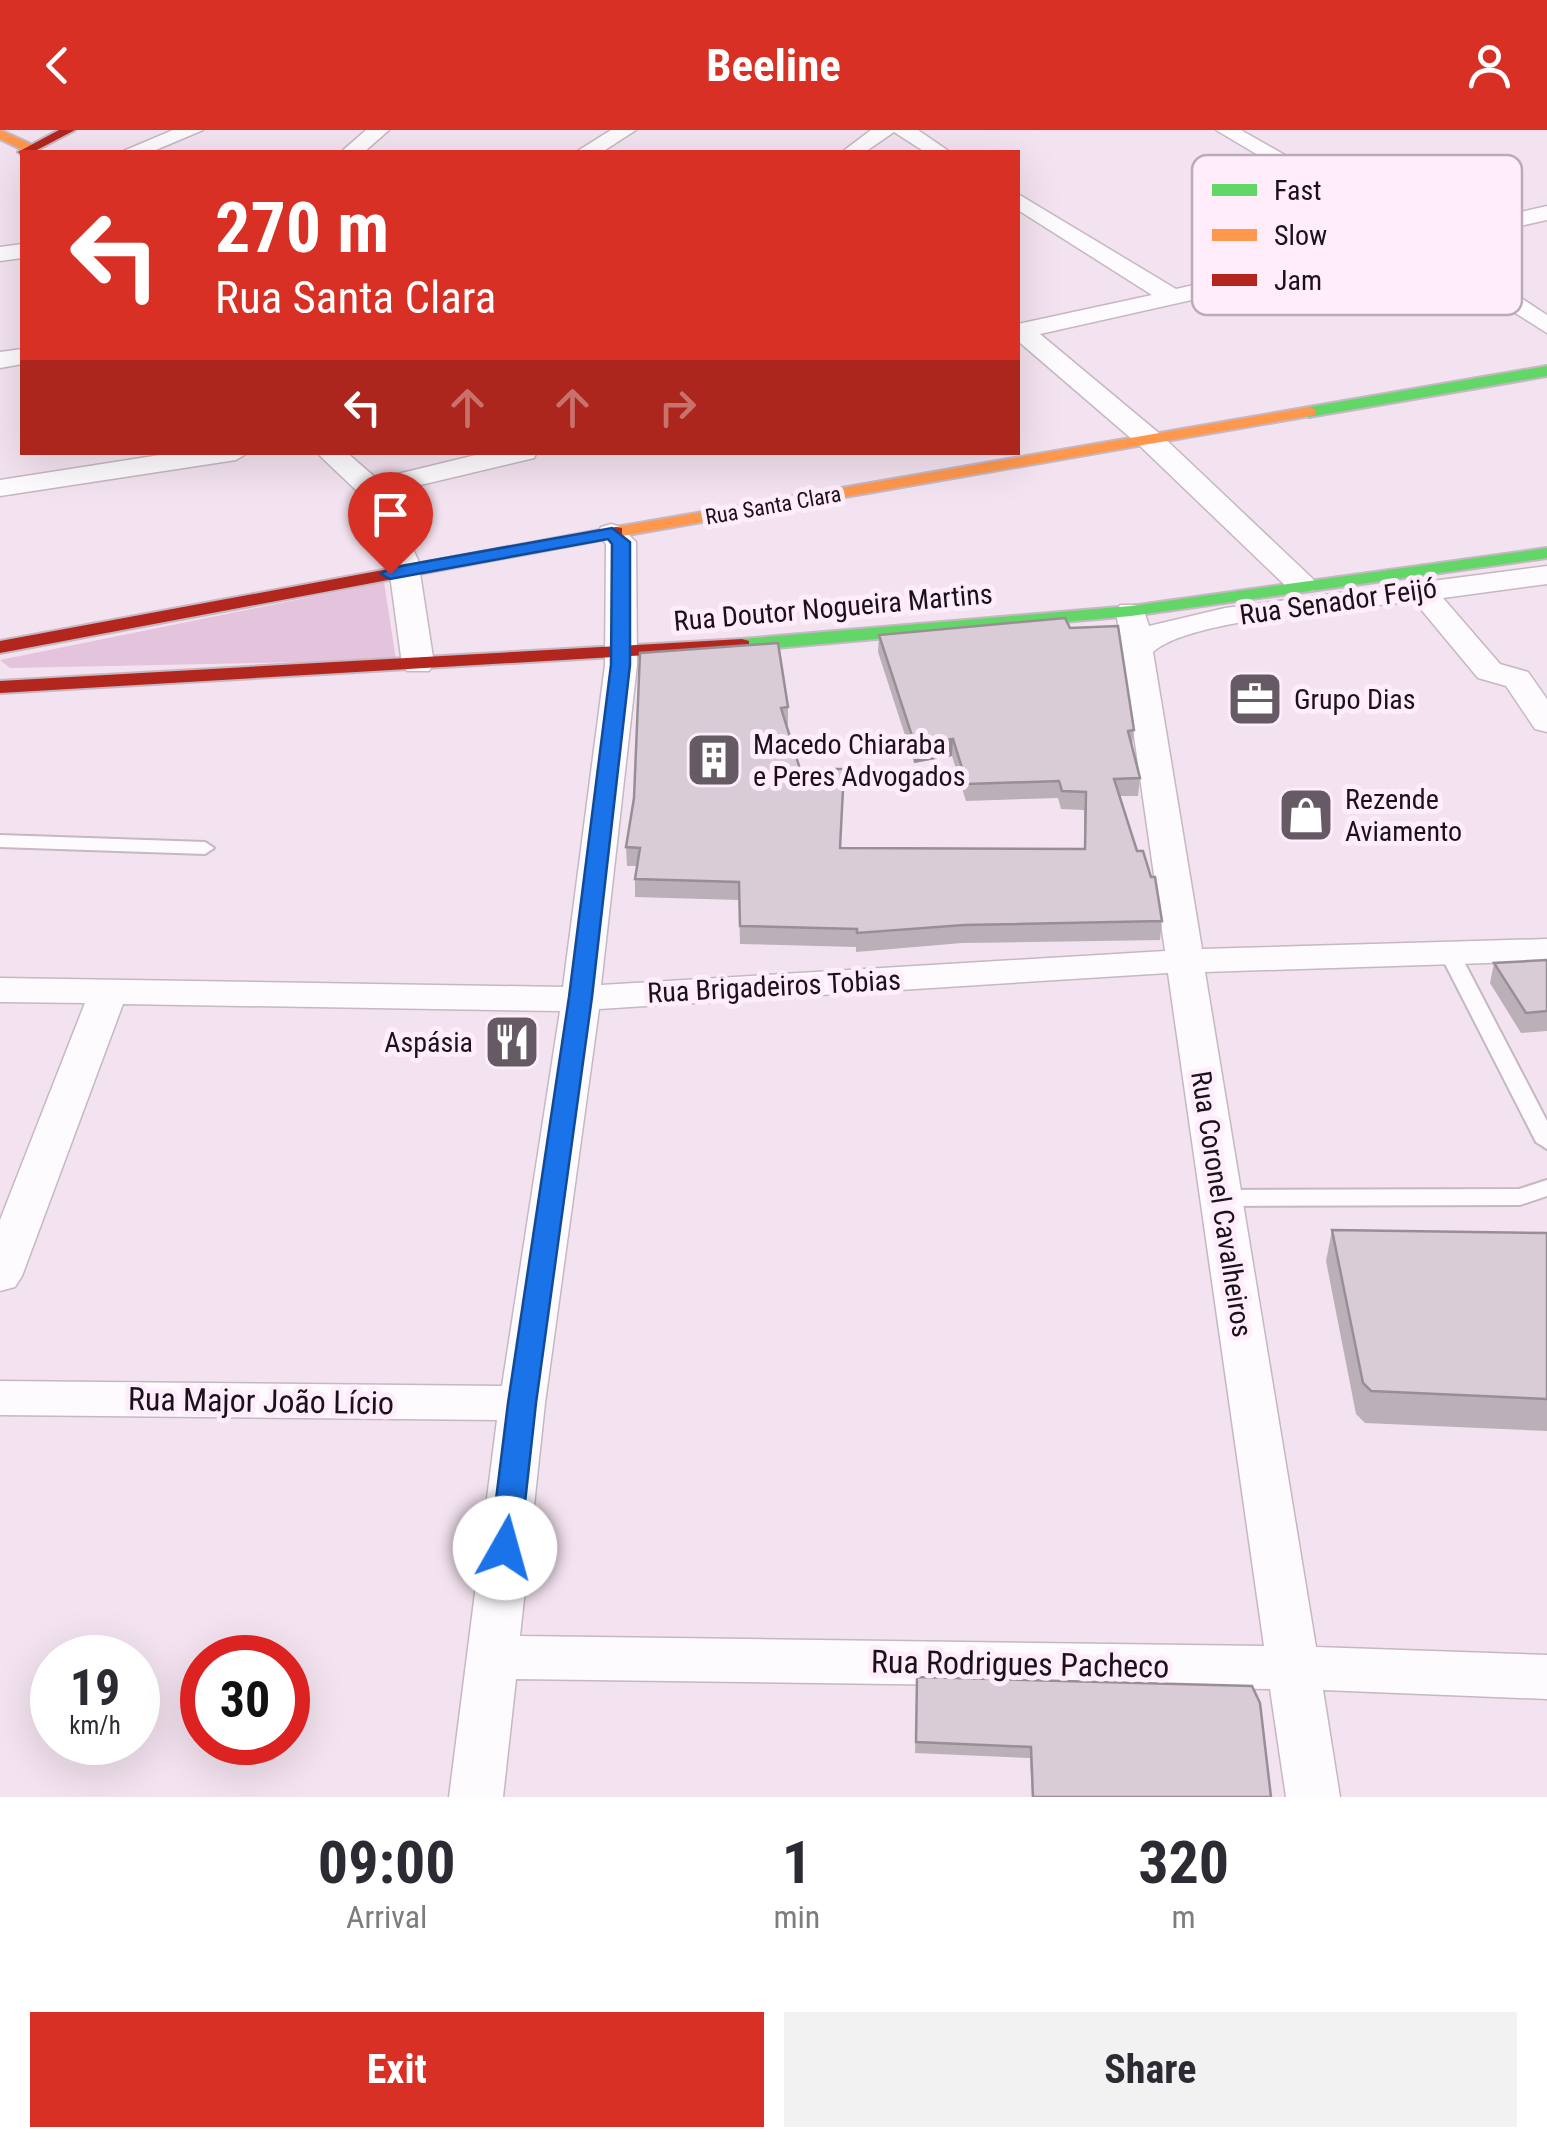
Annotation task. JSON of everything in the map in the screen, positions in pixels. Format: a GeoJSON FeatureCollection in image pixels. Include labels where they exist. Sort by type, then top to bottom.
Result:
{"type":"FeatureCollection","features":[{"type":"Feature","properties":{"kind":"main road"},"geometry":{"type":"LineString","coordinates":[[18,146],[69,130]]}},
{"type":"Feature","properties":{"kind":"main road","name":"Rua Santa Clara"},"geometry":{"type":"LineString","coordinates":[[0,647],[612,533],[1547,371]]}},
{"type":"Feature","properties":{"kind":"main road","name":"Rua Doutor Nogueira Martins"},"geometry":{"type":"LineString","coordinates":[[0,687],[1144,622],[1302,585],[1547,553]]}},
{"type":"Feature","properties":{"kind":"main road"},"geometry":{"type":"LineString","coordinates":[[1144,622],[1170,618],[1193,624]]}},
{"type":"Feature","properties":{"kind":"street"},"geometry":{"type":"LineString","coordinates":[[138,150],[193,130]]}},
{"type":"Feature","properties":{"kind":"street"},"geometry":{"type":"LineString","coordinates":[[354,150],[379,130]]}},
{"type":"Feature","properties":{"kind":"street"},"geometry":{"type":"LineString","coordinates":[[591,150],[626,130]]}},
{"type":"Feature","properties":{"kind":"street"},"geometry":{"type":"LineString","coordinates":[[855,150],[886,130]]}},
{"type":"Feature","properties":{"kind":"street"},"geometry":{"type":"LineString","coordinates":[[903,130],[936,150]]}},
{"type":"Feature","properties":{"kind":"street"},"geometry":{"type":"LineString","coordinates":[[1226,130],[1269,155]]}},
{"type":"Feature","properties":{"kind":"street"},"geometry":{"type":"LineString","coordinates":[[1020,202],[1169,295]]}},
{"type":"Feature","properties":{"kind":"street"},"geometry":{"type":"LineString","coordinates":[[1522,218],[1547,212]]}},
{"type":"Feature","properties":{"kind":"street"},"geometry":{"type":"LineString","coordinates":[[1020,331],[1192,290]]}},
{"type":"Feature","properties":{"kind":"street"},"geometry":{"type":"LineString","coordinates":[[1522,310],[1547,326]]}},
{"type":"Feature","properties":{"kind":"street"},"geometry":{"type":"LineString","coordinates":[[1020,332],[1150,440],[1302,585]]}},
{"type":"Feature","properties":{"kind":"street"},"geometry":{"type":"LineString","coordinates":[[0,488],[216,455]]}},
{"type":"Feature","properties":{"kind":"street"},"geometry":{"type":"LineString","coordinates":[[332,455],[371,489],[398,572],[407,661],[411,664]]}},
{"type":"Feature","properties":{"kind":"street"},"geometry":{"type":"LineString","coordinates":[[371,489],[512,455]]}},
{"type":"Feature","properties":{"kind":"street"},"geometry":{"type":"LineString","coordinates":[[476,1797],[522,1403],[581,997],[622,654],[621,542],[612,533]]}},
{"type":"Feature","properties":{"kind":"street","name":"Rua Senador Feijó"},"geometry":{"type":"LineString","coordinates":[[1144,622],[1156,634],[1193,624],[1547,575]]}},
{"type":"Feature","properties":{"kind":"street"},"geometry":{"type":"LineString","coordinates":[[1420,590],[1488,671],[1517,679],[1547,722]]}},
{"type":"Feature","properties":{"kind":"street","name":"Rua Coronel Cavalheiros"},"geometry":{"type":"LineString","coordinates":[[1144,622],[1184,961],[1312,1797]]}},
{"type":"Feature","properties":{"kind":"street","name":"Rua Brigadeiros Tobias"},"geometry":{"type":"LineString","coordinates":[[0,990],[581,997],[1184,961],[1547,950]]}},
{"type":"Feature","properties":{"kind":"street"},"geometry":{"type":"LineString","coordinates":[[0,1276],[108,990]]}},
{"type":"Feature","properties":{"kind":"street","name":"Rua Major João Lício"},"geometry":{"type":"LineString","coordinates":[[0,1398],[522,1403]]}},
{"type":"Feature","properties":{"kind":"street","name":"Rua Rodrigues Pacheco"},"geometry":{"type":"LineString","coordinates":[[492,1657],[1293,1668],[1547,1677]]}},
{"type":"Feature","properties":{"kind":"lane"},"geometry":{"type":"LineString","coordinates":[[0,841],[205,848]]}},
{"type":"Feature","properties":{"kind":"lane"},"geometry":{"type":"LineString","coordinates":[[1450,954],[1547,1142]]}},
{"type":"Feature","properties":{"kind":"lane"},"geometry":{"type":"LineString","coordinates":[[1221,1198],[1520,1196],[1547,1188]]}},
{"type":"Feature","properties":{"kind":"shaded area"},"geometry":{"type":"Polygon","coordinates":[[[384,582],[396,660],[10,668],[0,660],[384,582]]]}},
{"type":"Feature","properties":{"kind":"building"},"geometry":{"type":"Polygon","coordinates":[[[1065,618],[1070,628],[1118,626],[1134,730],[1128,731],[1140,778],[1114,779],[1137,851],[1143,851],[1151,877],[1155,877],[1162,921],[964,925],[857,933],[857,929],[740,926],[739,882],[635,879],[640,848],[626,847],[634,798],[640,653],[778,643],[788,707],[781,708],[800,769],[844,769],[840,848],[1085,849],[1086,792],[1062,791],[1059,781],[967,784],[953,739],[915,745],[879,635],[1065,618]]]}},
{"type":"Feature","properties":{"kind":"building"},"geometry":{"type":"Polygon","coordinates":[[[1547,960],[1547,1011],[1526,1013],[1494,963],[1547,960]]]}},
{"type":"Feature","properties":{"kind":"building"},"geometry":{"type":"Polygon","coordinates":[[[1332,1230],[1547,1233],[1547,1399],[1371,1391],[1363,1383],[1332,1230]]]}},
{"type":"Feature","properties":{"kind":"building"},"geometry":{"type":"Polygon","coordinates":[[[917,1677],[1252,1686],[1260,1703],[1271,1797],[1033,1797],[1031,1747],[916,1742],[917,1677]]]}},
{"type":"Feature","properties":{"kind":"traffic: fast"},"geometry":{"type":"LineString","coordinates":[[1309,412],[1547,371]]}},
{"type":"Feature","properties":{"kind":"traffic: fast"},"geometry":{"type":"LineString","coordinates":[[742,645],[1131,611],[1547,553]]}},
{"type":"Feature","properties":{"kind":"traffic: slow"},"geometry":{"type":"LineString","coordinates":[[0,134],[31,149]]}},
{"type":"Feature","properties":{"kind":"traffic: slow"},"geometry":{"type":"LineString","coordinates":[[616,532],[1309,412]]}},
{"type":"Feature","properties":{"kind":"traffic: jam"},"geometry":{"type":"LineString","coordinates":[[28,150],[69,130]]}},
{"type":"Feature","properties":{"kind":"traffic: jam"},"geometry":{"type":"LineString","coordinates":[[0,647],[616,532]]}},
{"type":"Feature","properties":{"kind":"traffic: jam"},"geometry":{"type":"LineString","coordinates":[[0,687],[742,645]]}},
{"type":"Feature","properties":{"kind":"place","name":"Grupo Dias"},"geometry":{"type":"Point","coordinates":[1255,699]}},
{"type":"Feature","properties":{"kind":"place","name":"Macedo Chiaraba e Peres Advogados"},"geometry":{"type":"Point","coordinates":[714,760]}},
{"type":"Feature","properties":{"kind":"place","name":"Rezende Aviamento"},"geometry":{"type":"Point","coordinates":[1306,815]}},
{"type":"Feature","properties":{"kind":"place","name":"Aspásia"},"geometry":{"type":"Point","coordinates":[512,1042]}},
{"type":"Feature","properties":{"kind":"route"},"geometry":{"type":"LineString","coordinates":[[390,574],[612,533],[621,542],[621,665],[581,997],[505,1548]]}}]}
